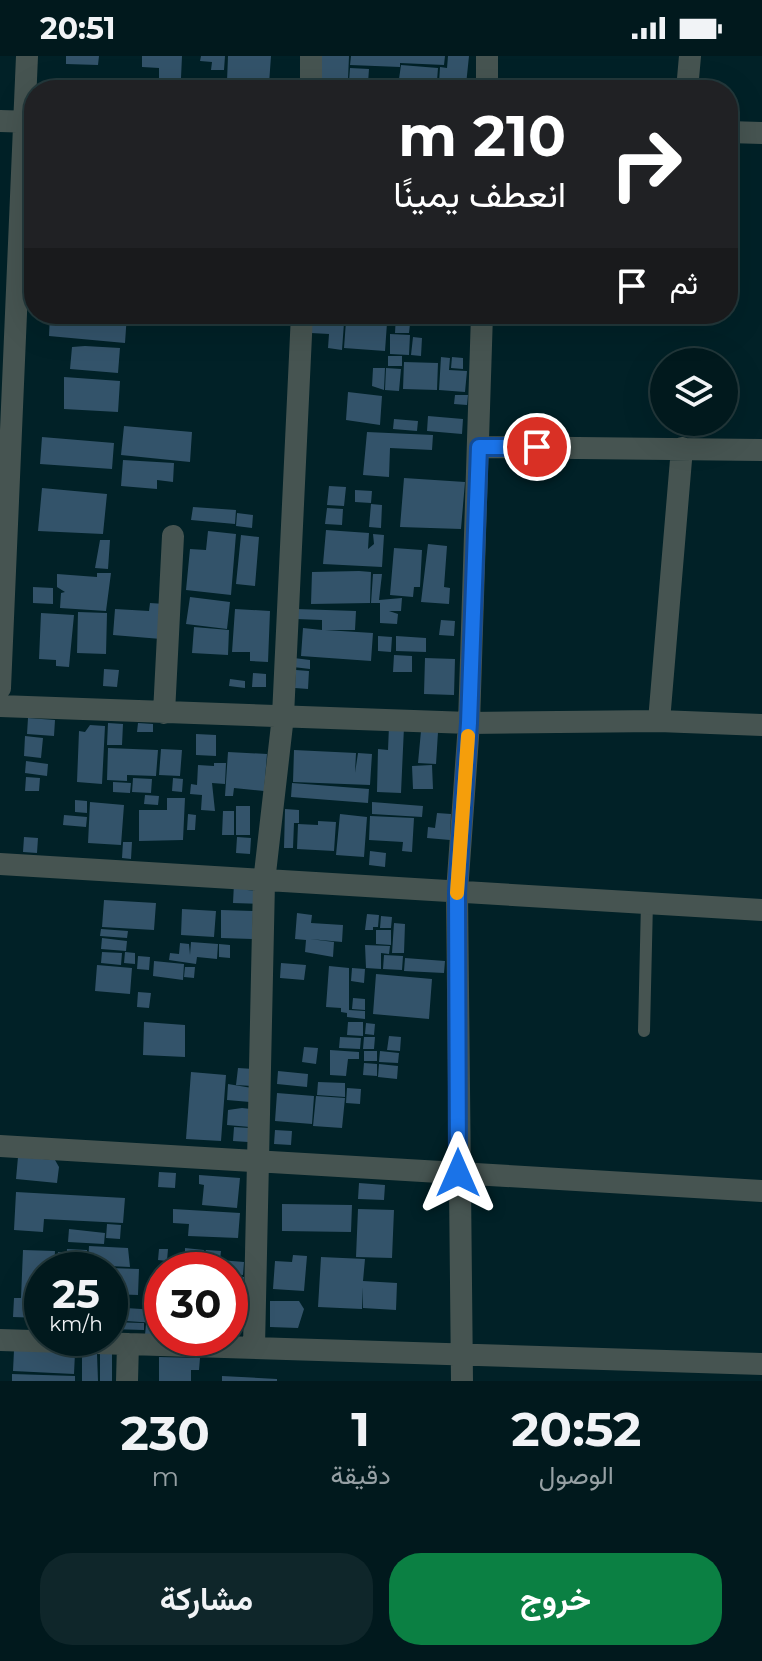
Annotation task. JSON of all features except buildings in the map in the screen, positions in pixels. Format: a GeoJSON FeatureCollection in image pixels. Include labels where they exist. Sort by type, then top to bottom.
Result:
{"type":"FeatureCollection","features":[{"type":"Feature","properties":{"kind":"street"},"geometry":{"type":"LineString","coordinates":[[27,56],[28,80]]}},
{"type":"Feature","properties":{"kind":"street"},"geometry":{"type":"LineString","coordinates":[[311,56],[311,80]]}},
{"type":"Feature","properties":{"kind":"street"},"geometry":{"type":"LineString","coordinates":[[487,56],[487,80]]}},
{"type":"Feature","properties":{"kind":"street"},"geometry":{"type":"LineString","coordinates":[[688,80],[690,56]]}},
{"type":"Feature","properties":{"kind":"street"},"geometry":{"type":"LineString","coordinates":[[0,121],[24,122]]}},
{"type":"Feature","properties":{"kind":"street"},"geometry":{"type":"LineString","coordinates":[[738,132],[762,133]]}},
{"type":"Feature","properties":{"kind":"street"},"geometry":{"type":"LineString","coordinates":[[0,688],[24,235]]}},
{"type":"Feature","properties":{"kind":"street"},"geometry":{"type":"LineString","coordinates":[[254,1347],[264,882],[283,716],[302,324]]}},
{"type":"Feature","properties":{"kind":"street"},"geometry":{"type":"LineString","coordinates":[[462,1381],[457,892],[469,723],[482,324]]}},
{"type":"Feature","properties":{"kind":"street"},"geometry":{"type":"LineString","coordinates":[[479,447],[762,450]]}},
{"type":"Feature","properties":{"kind":"street"},"geometry":{"type":"LineString","coordinates":[[659,721],[682,448]]}},
{"type":"Feature","properties":{"kind":"street"},"geometry":{"type":"LineString","coordinates":[[164,713],[173,536]]}},
{"type":"Feature","properties":{"kind":"street"},"geometry":{"type":"LineString","coordinates":[[0,706],[469,723],[659,721],[762,725]]}},
{"type":"Feature","properties":{"kind":"street"},"geometry":{"type":"LineString","coordinates":[[0,864],[762,910]]}},
{"type":"Feature","properties":{"kind":"street"},"geometry":{"type":"LineString","coordinates":[[0,1146],[762,1191]]}},
{"type":"Feature","properties":{"kind":"street"},"geometry":{"type":"LineString","coordinates":[[0,1340],[24,1341]]}},
{"type":"Feature","properties":{"kind":"street"},"geometry":{"type":"LineString","coordinates":[[128,1344],[762,1364]]}},
{"type":"Feature","properties":{"kind":"street"},"geometry":{"type":"LineString","coordinates":[[127,1381],[128,1356]]}},
{"type":"Feature","properties":{"kind":"lane"},"geometry":{"type":"LineString","coordinates":[[644,1031],[647,902]]}},
{"type":"Feature","properties":{"kind":"slow traffic"},"geometry":{"type":"LineString","coordinates":[[457,893],[468,736]]}},
{"type":"Feature","properties":{"kind":"route"},"geometry":{"type":"LineString","coordinates":[[458,1173],[457,892],[469,723],[479,447],[537,447]]}}]}
